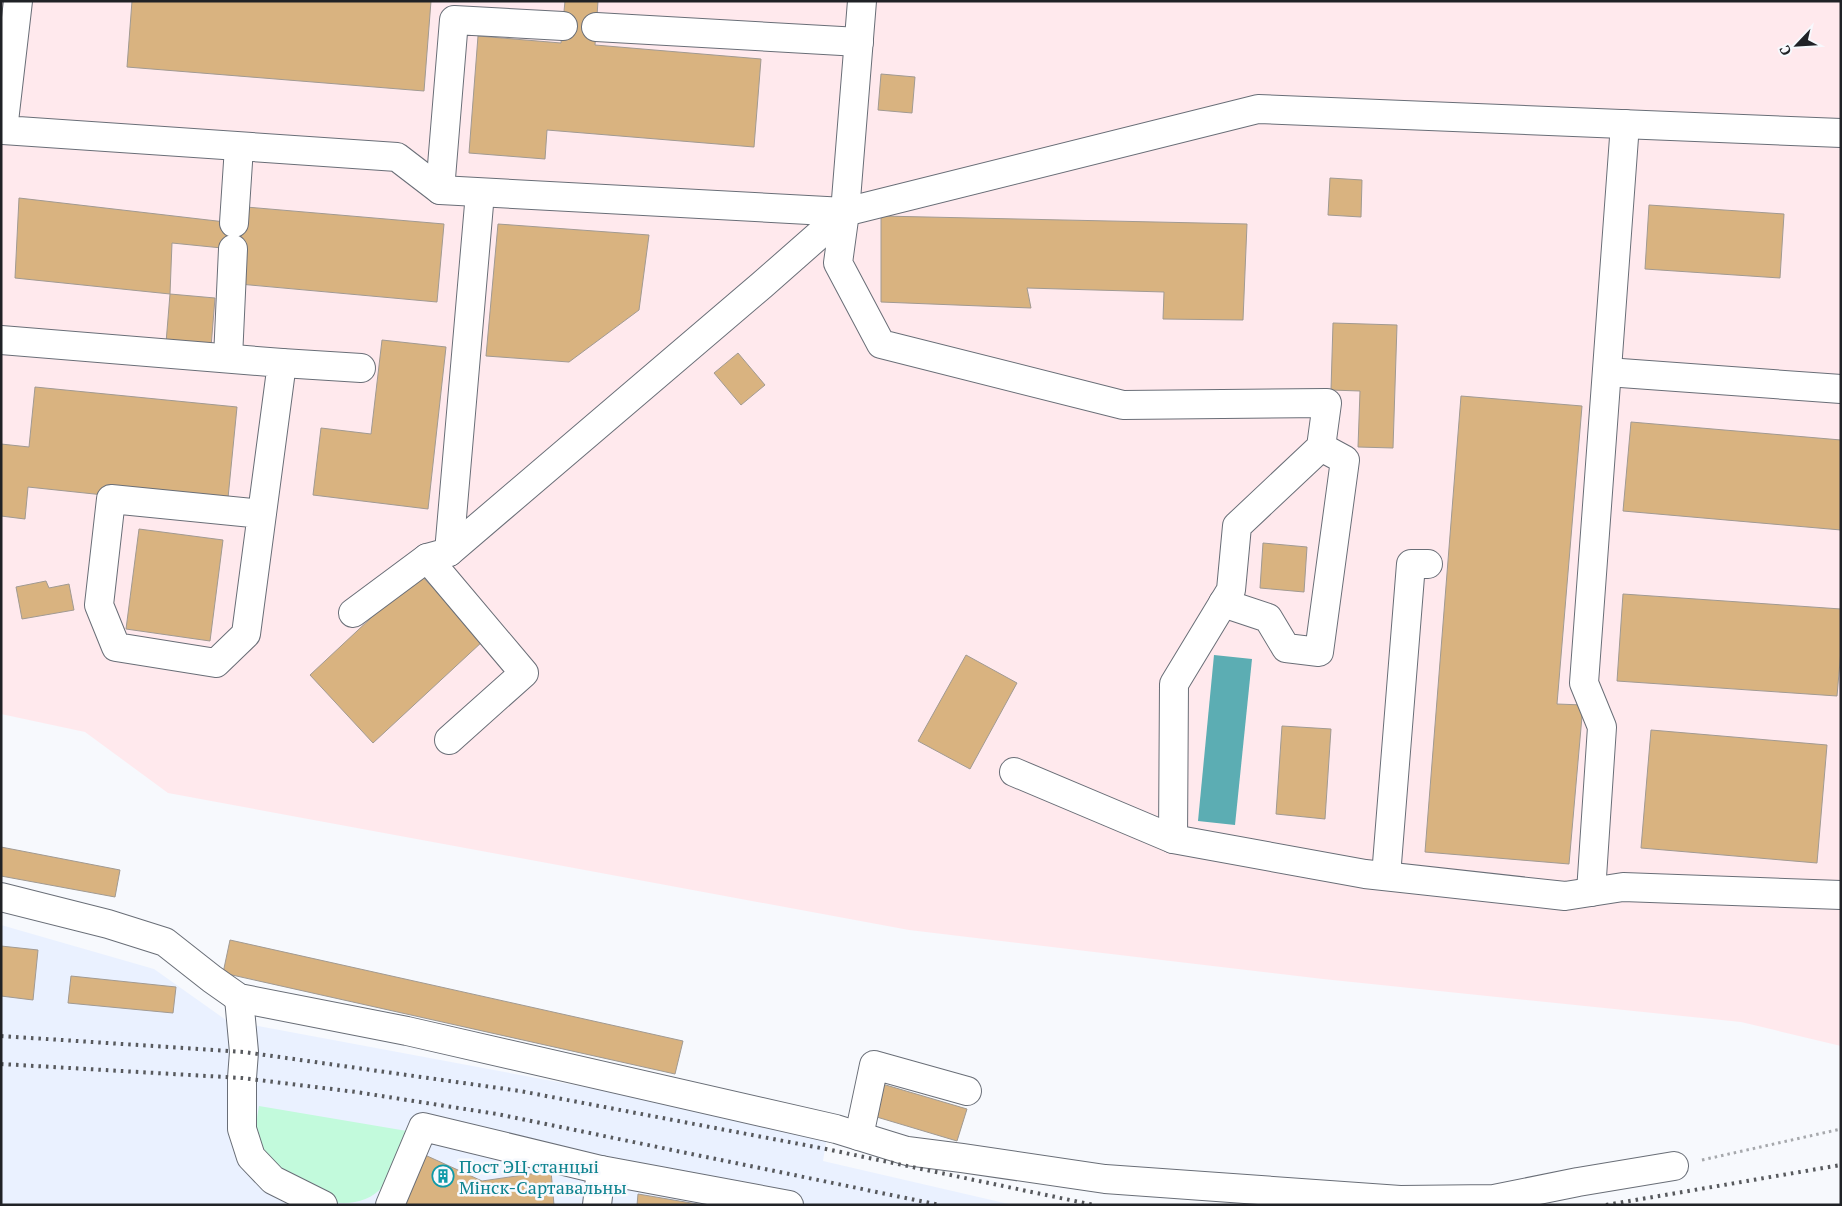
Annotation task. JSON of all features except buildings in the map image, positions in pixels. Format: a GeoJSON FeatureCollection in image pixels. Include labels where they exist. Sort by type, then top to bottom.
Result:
{"type":"FeatureCollection","features":[{"type":"Feature","properties":{"kind":"lane"},"geometry":{"type":"LineString","coordinates":[[18,1],[2,139],[239,147],[398,157],[440,190],[480,193],[845,212],[1258,109],[1841,133]]}},
{"type":"Feature","properties":{"kind":"lane"},"geometry":{"type":"LineString","coordinates":[[862,1],[845,212],[838,263],[881,344],[1123,405],[1327,403],[1322,447],[1237,526],[1231,590],[1174,684],[1173,839]]}},
{"type":"Feature","properties":{"kind":"lane"},"geometry":{"type":"LineString","coordinates":[[440,190],[454,20],[563,26]]}},
{"type":"Feature","properties":{"kind":"lane"},"geometry":{"type":"LineString","coordinates":[[596,28],[859,42]]}},
{"type":"Feature","properties":{"kind":"lane"},"geometry":{"type":"LineString","coordinates":[[1591,892],[1602,727],[1584,683],[1625,124]]}},
{"type":"Feature","properties":{"kind":"lane"},"geometry":{"type":"LineString","coordinates":[[228,358],[239,147]]}},
{"type":"Feature","properties":{"kind":"lane"},"geometry":{"type":"LineString","coordinates":[[449,740],[524,673],[438,555],[480,193]]}},
{"type":"Feature","properties":{"kind":"lane"},"geometry":{"type":"LineString","coordinates":[[353,613],[438,555],[762,285],[845,212]]}},
{"type":"Feature","properties":{"kind":"lane"},"geometry":{"type":"LineString","coordinates":[[1,340],[361,368]]}},
{"type":"Feature","properties":{"kind":"lane"},"geometry":{"type":"LineString","coordinates":[[262,514],[111,499],[99,605],[116,648],[216,663],[246,634],[262,514],[282,363]]}},
{"type":"Feature","properties":{"kind":"lane"},"geometry":{"type":"LineString","coordinates":[[1607,372],[1841,389]]}},
{"type":"Feature","properties":{"kind":"lane"},"geometry":{"type":"LineString","coordinates":[[1223,603],[1268,618],[1286,648],[1319,652],[1345,460],[1322,447]]}},
{"type":"Feature","properties":{"kind":"lane"},"geometry":{"type":"LineString","coordinates":[[1386,876],[1411,564],[1428,564]]}},
{"type":"Feature","properties":{"kind":"lane"},"geometry":{"type":"LineString","coordinates":[[1014,772],[1173,839],[1366,874],[1564,896],[1623,887],[1841,895]]}},
{"type":"Feature","properties":{"kind":"lane"},"geometry":{"type":"LineString","coordinates":[[1,897],[108,924],[165,942],[239,998],[406,1031],[826,1127],[907,1151],[1106,1179],[1400,1200],[1494,1199],[1578,1182],[1674,1166]]}},
{"type":"Feature","properties":{"kind":"lane"},"geometry":{"type":"LineString","coordinates":[[239,998],[244,1052],[242,1129],[251,1157],[273,1180],[322,1205]]}},
{"type":"Feature","properties":{"kind":"lane"},"geometry":{"type":"LineString","coordinates":[[859,1136],[874,1065],[967,1091]]}},
{"type":"Feature","properties":{"kind":"lane"},"geometry":{"type":"LineString","coordinates":[[390,1205],[423,1127],[601,1170],[789,1205]]}},
{"type":"Feature","properties":{"kind":"lane"},"geometry":{"type":"LineString","coordinates":[[597,1205],[601,1170]]}},
{"type":"Feature","properties":{"kind":"path"},"geometry":{"type":"LineString","coordinates":[[1674,1166],[1841,1129]]}},
{"type":"Feature","properties":{"kind":"shaded area"},"geometry":{"type":"Polygon","coordinates":[[[1,1],[1841,1],[1841,1046],[1741,1022],[1323,979],[909,930],[168,793],[85,732],[1,714],[1,1]]]}},
{"type":"Feature","properties":{"kind":"shaded area"},"geometry":{"type":"Polygon","coordinates":[[[1,925],[154,969],[226,1020],[697,1108],[827,1137],[823,1161],[1013,1205],[1,1205],[1,925]]]}},
{"type":"Feature","properties":{"kind":"green space"},"geometry":{"type":"Polygon","coordinates":[[[259,1106],[407,1131],[406,1137],[400,1155],[383,1186],[377,1192],[362,1200],[337,1203],[316,1198],[267,1156],[262,1148],[257,1131],[259,1106]]]}},
{"type":"Feature","properties":{"kind":"water"},"geometry":{"type":"Polygon","coordinates":[[[1214,655],[1252,659],[1235,825],[1198,821],[1214,655]]]}},
{"type":"Feature","properties":{"kind":"railway"},"geometry":{"type":"LineString","coordinates":[[1,1036],[244,1052],[520,1091],[826,1149],[1094,1205]]}},
{"type":"Feature","properties":{"kind":"railway"},"geometry":{"type":"LineString","coordinates":[[1,1064],[242,1078],[356,1092],[497,1114],[940,1205]]}},
{"type":"Feature","properties":{"kind":"railway"},"geometry":{"type":"LineString","coordinates":[[1606,1205],[1841,1165]]}},
{"type":"Feature","properties":{"kind":"place","name":"Пост ЭЦ станцыі Мінск-Сартавальны"},"geometry":{"type":"Point","coordinates":[443,1176]}}]}
